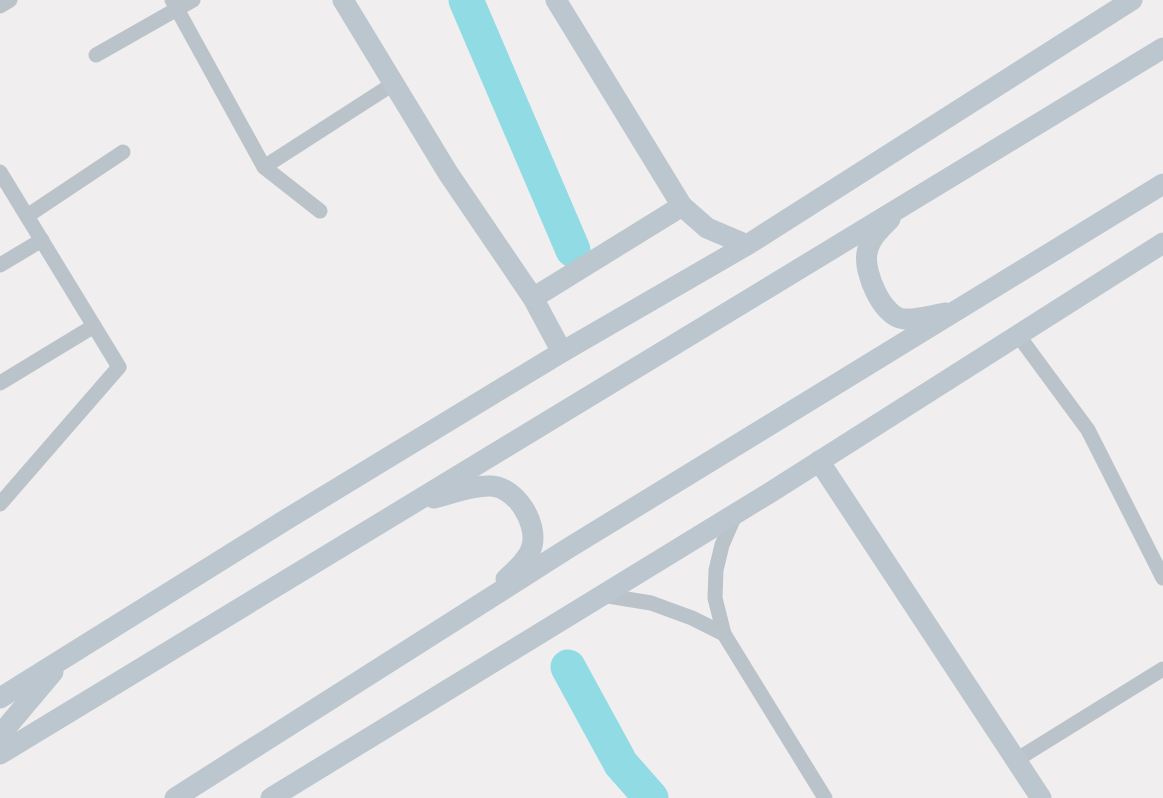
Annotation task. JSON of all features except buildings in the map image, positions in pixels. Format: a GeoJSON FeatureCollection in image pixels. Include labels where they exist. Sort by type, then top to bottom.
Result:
{"type":"FeatureCollection","features":[{"type":"Feature","properties":{"kind":"street"},"geometry":{"type":"LineString","coordinates":[[0,6],[10,0]]}},
{"type":"Feature","properties":{"kind":"street"},"geometry":{"type":"LineString","coordinates":[[96,55],[175,4],[193,0]]}},
{"type":"Feature","properties":{"kind":"street"},"geometry":{"type":"LineString","coordinates":[[343,0],[448,173],[533,298],[562,352]]}},
{"type":"Feature","properties":{"kind":"street"},"geometry":{"type":"LineString","coordinates":[[556,0],[682,206],[707,228],[747,245]]}},
{"type":"Feature","properties":{"kind":"street"},"geometry":{"type":"LineString","coordinates":[[0,698],[295,514],[562,352],[747,245],[1107,7],[1132,0]]}},
{"type":"Feature","properties":{"kind":"street"},"geometry":{"type":"LineString","coordinates":[[175,4],[264,167],[320,211]]}},
{"type":"Feature","properties":{"kind":"street"},"geometry":{"type":"LineString","coordinates":[[0,754],[906,202],[1163,48]]}},
{"type":"Feature","properties":{"kind":"street"},"geometry":{"type":"LineString","coordinates":[[264,167],[393,84]]}},
{"type":"Feature","properties":{"kind":"street"},"geometry":{"type":"LineString","coordinates":[[27,216],[123,152]]}},
{"type":"Feature","properties":{"kind":"street"},"geometry":{"type":"LineString","coordinates":[[0,172],[119,367],[0,504]]}},
{"type":"Feature","properties":{"kind":"street"},"geometry":{"type":"LineString","coordinates":[[175,798],[472,610],[1163,184]]}},
{"type":"Feature","properties":{"kind":"street"},"geometry":{"type":"LineString","coordinates":[[906,202],[876,233],[866,254],[869,275],[884,308],[903,319],[955,311]]}},
{"type":"Feature","properties":{"kind":"street"},"geometry":{"type":"LineString","coordinates":[[533,298],[682,206]]}},
{"type":"Feature","properties":{"kind":"street"},"geometry":{"type":"LineString","coordinates":[[0,265],[42,240]]}},
{"type":"Feature","properties":{"kind":"street"},"geometry":{"type":"LineString","coordinates":[[271,798],[736,513],[1163,243]]}},
{"type":"Feature","properties":{"kind":"street"},"geometry":{"type":"LineString","coordinates":[[0,383],[94,326]]}},
{"type":"Feature","properties":{"kind":"street"},"geometry":{"type":"LineString","coordinates":[[1018,335],[1088,430],[1163,578]]}},
{"type":"Feature","properties":{"kind":"street"},"geometry":{"type":"LineString","coordinates":[[819,461],[1041,798]]}},
{"type":"Feature","properties":{"kind":"street"},"geometry":{"type":"LineString","coordinates":[[409,505],[491,486],[509,493],[523,507],[533,530],[532,547],[517,568],[472,610]]}},
{"type":"Feature","properties":{"kind":"street"},"geometry":{"type":"LineString","coordinates":[[736,513],[722,544],[716,570],[715,598],[724,634],[825,798]]}},
{"type":"Feature","properties":{"kind":"street"},"geometry":{"type":"LineString","coordinates":[[602,595],[651,603],[692,618],[724,634]]}},
{"type":"Feature","properties":{"kind":"street"},"geometry":{"type":"LineString","coordinates":[[0,735],[64,659]]}},
{"type":"Feature","properties":{"kind":"street"},"geometry":{"type":"LineString","coordinates":[[1016,760],[1163,669]]}},
{"type":"Feature","properties":{"kind":"waterway"},"geometry":{"type":"LineString","coordinates":[[466,0],[573,250]]}},
{"type":"Feature","properties":{"kind":"waterway"},"geometry":{"type":"LineString","coordinates":[[568,667],[621,764],[651,798]]}}]}
